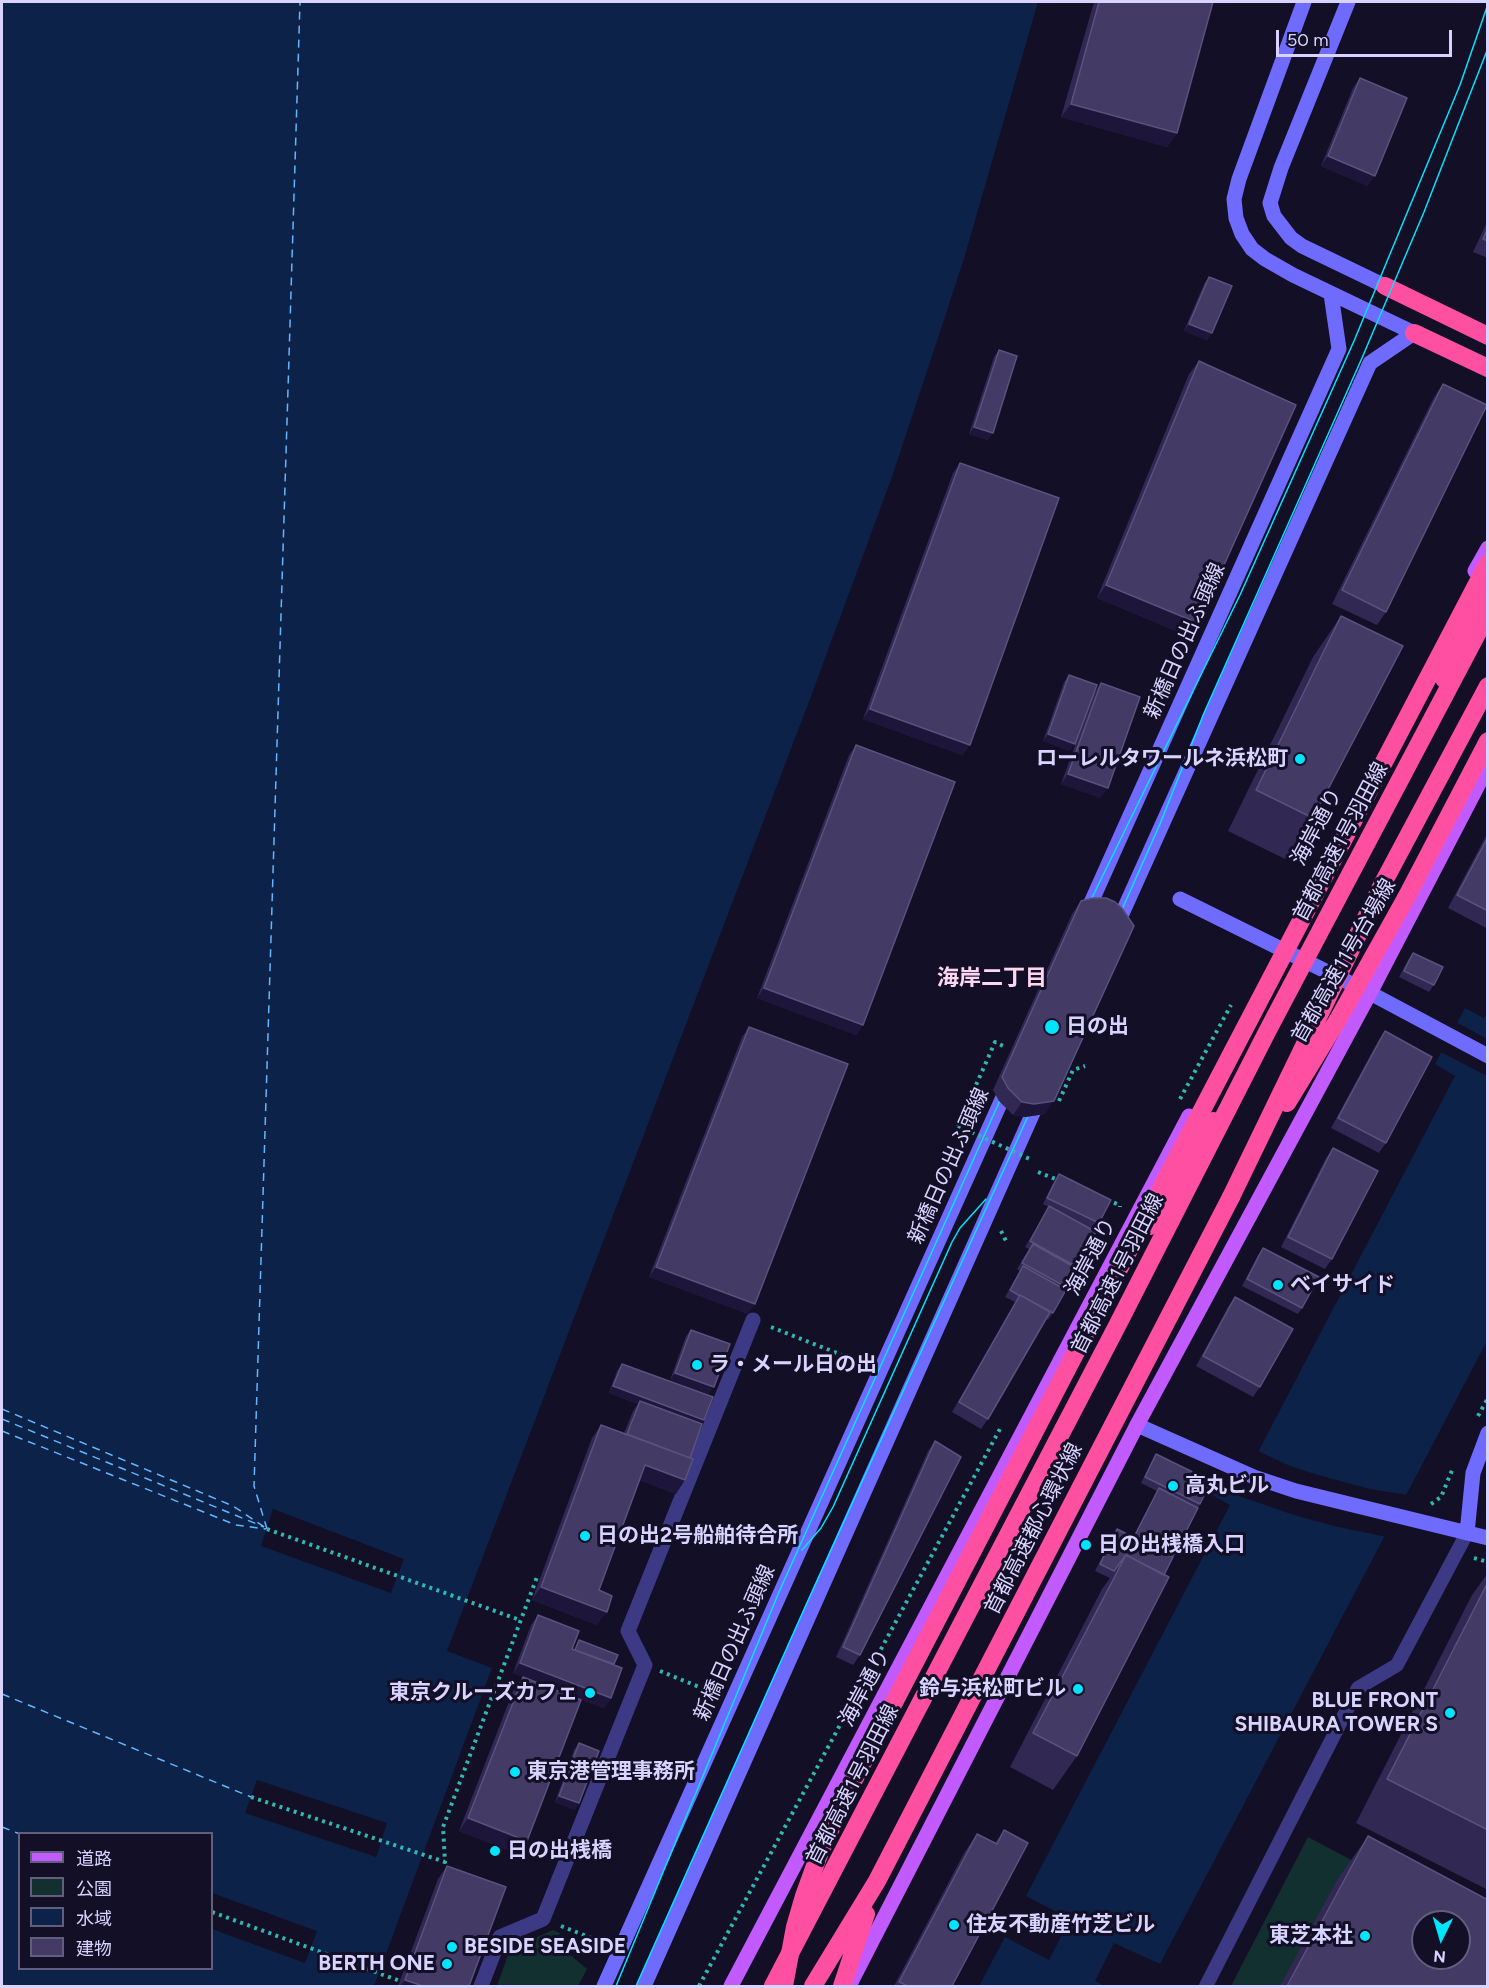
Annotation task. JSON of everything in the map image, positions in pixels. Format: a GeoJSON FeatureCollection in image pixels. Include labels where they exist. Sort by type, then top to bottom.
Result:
{"type":"FeatureCollection","features":[{"type":"Feature","properties":{"kind":"highway"},"geometry":{"type":"LineString","coordinates":[[1386,286],[1488,336]]}},
{"type":"Feature","properties":{"kind":"highway"},"geometry":{"type":"LineString","coordinates":[[1414,333],[1488,368]]}},
{"type":"Feature","properties":{"kind":"highway"},"geometry":{"type":"LineString","coordinates":[[1085,1334],[1488,563]]}},
{"type":"Feature","properties":{"kind":"highway"},"geometry":{"type":"LineString","coordinates":[[1397,785],[1488,584]]}},
{"type":"Feature","properties":{"kind":"highway","name":"首都高速1号羽田線"},"geometry":{"type":"LineString","coordinates":[[773,1986],[1106,1347],[1268,1030],[1488,613]]}},
{"type":"Feature","properties":{"kind":"highway"},"geometry":{"type":"LineString","coordinates":[[1231,1197],[1382,885],[1488,686]]}},
{"type":"Feature","properties":{"kind":"highway","name":"首都高速11号台場線"},"geometry":{"type":"LineString","coordinates":[[1231,1197],[1339,1018],[1406,898],[1488,741]]}},
{"type":"Feature","properties":{"kind":"highway"},"geometry":{"type":"LineString","coordinates":[[1085,1334],[1268,1030]]}},
{"type":"Feature","properties":{"kind":"highway","name":"首都高速都心環状線"},"geometry":{"type":"LineString","coordinates":[[813,1986],[877,1881],[1231,1197]]}},
{"type":"Feature","properties":{"kind":"highway","name":"首都高速1号羽田線"},"geometry":{"type":"LineString","coordinates":[[784,1986],[795,1927],[804,1896],[820,1852],[846,1795],[1085,1334]]}},
{"type":"Feature","properties":{"kind":"highway","name":"首都高速都心環状線"},"geometry":{"type":"LineString","coordinates":[[842,1986],[877,1881]]}},
{"type":"Feature","properties":{"kind":"main road"},"geometry":{"type":"LineString","coordinates":[[1304,2],[1239,179],[1234,199],[1236,218],[1242,234],[1252,249],[1293,275],[1414,333]]}},
{"type":"Feature","properties":{"kind":"main road"},"geometry":{"type":"LineString","coordinates":[[1348,2],[1281,168],[1270,202],[1274,216],[1291,238],[1302,246],[1386,286]]}},
{"type":"Feature","properties":{"kind":"main road","name":"新橋日の出ふ頭線"},"geometry":{"type":"LineString","coordinates":[[1080,927],[1340,349],[1331,294]]}},
{"type":"Feature","properties":{"kind":"main road"},"geometry":{"type":"LineString","coordinates":[[1110,942],[1370,363],[1414,333]]}},
{"type":"Feature","properties":{"kind":"main road","name":"海岸通り"},"geometry":{"type":"LineString","coordinates":[[731,1986],[1488,548]]}},
{"type":"Feature","properties":{"kind":"main road"},"geometry":{"type":"LineString","coordinates":[[849,1986],[1137,1425],[1370,993],[1488,766]]}},
{"type":"Feature","properties":{"kind":"main road"},"geometry":{"type":"LineString","coordinates":[[1180,899],[1370,993],[1488,1056]]}},
{"type":"Feature","properties":{"kind":"main road","name":"新橋日の出ふ頭線"},"geometry":{"type":"LineString","coordinates":[[604,1986],[1016,1069]]}},
{"type":"Feature","properties":{"kind":"main road"},"geometry":{"type":"LineString","coordinates":[[644,1986],[1049,1079]]}},
{"type":"Feature","properties":{"kind":"main road"},"geometry":{"type":"LineString","coordinates":[[1137,1425],[1254,1477],[1296,1491],[1488,1538]]}},
{"type":"Feature","properties":{"kind":"main road"},"geometry":{"type":"LineString","coordinates":[[1467,1533],[1473,1473],[1488,1433]]}},
{"type":"Feature","properties":{"kind":"street"},"geometry":{"type":"LineString","coordinates":[[481,1986],[500,1937],[543,1919],[645,1665],[628,1631],[753,1320]]}},
{"type":"Feature","properties":{"kind":"lane"},"geometry":{"type":"LineString","coordinates":[[1206,1986],[1358,1688],[1397,1665],[1467,1533]]}},
{"type":"Feature","properties":{"kind":"path"},"geometry":{"type":"LineString","coordinates":[[1180,1100],[1236,995]]}},
{"type":"Feature","properties":{"kind":"path"},"geometry":{"type":"LineString","coordinates":[[1003,1046],[995,1042],[958,1126],[1032,1160]]}},
{"type":"Feature","properties":{"kind":"path"},"geometry":{"type":"LineString","coordinates":[[1038,1172],[1058,1180]]}},
{"type":"Feature","properties":{"kind":"path"},"geometry":{"type":"LineString","coordinates":[[1100,1197],[1120,1205],[1115,1216]]}},
{"type":"Feature","properties":{"kind":"path"},"geometry":{"type":"LineString","coordinates":[[753,1320],[862,1363]]}},
{"type":"Feature","properties":{"kind":"path"},"geometry":{"type":"LineString","coordinates":[[1477,1417],[1488,1398]]}},
{"type":"Feature","properties":{"kind":"path"},"geometry":{"type":"LineString","coordinates":[[699,1986],[1007,1416]]}},
{"type":"Feature","properties":{"kind":"path"},"geometry":{"type":"LineString","coordinates":[[1422,1502],[1430,1504],[1441,1497],[1454,1465]]}},
{"type":"Feature","properties":{"kind":"path"},"geometry":{"type":"LineString","coordinates":[[267,1529],[520,1620]]}},
{"type":"Feature","properties":{"kind":"path"},"geometry":{"type":"LineString","coordinates":[[251,1797],[445,1862],[443,1827],[520,1620],[537,1577],[540,1578]]}},
{"type":"Feature","properties":{"kind":"path"},"geometry":{"type":"LineString","coordinates":[[645,1665],[720,1695]]}},
{"type":"Feature","properties":{"kind":"path"},"geometry":{"type":"LineString","coordinates":[[213,1912],[400,1981]]}},
{"type":"Feature","properties":{"kind":"path"},"geometry":{"type":"LineString","coordinates":[[543,1919],[612,1946]]}},
{"type":"Feature","properties":{"kind":"green space"},"geometry":{"type":"Polygon","coordinates":[[[1308,1837],[1446,1910],[1411,1910],[1411,1970],[1471,1970],[1471,1924],[1487,1932],[1487,1986],[1231,1986],[1308,1837]]]}},
{"type":"Feature","properties":{"kind":"green space"},"geometry":{"type":"Polygon","coordinates":[[[553,1930],[560,1933],[556,1943],[587,1969],[578,1986],[497,1986],[510,1949],[553,1930]]]}},
{"type":"Feature","properties":{"kind":"water"},"geometry":{"type":"Polygon","coordinates":[[[2,2],[1038,2],[963,262],[892,477],[810,699],[447,1651],[492,1668],[374,1986],[2,1986],[2,2]]]}},
{"type":"Feature","properties":{"kind":"water"},"geometry":{"type":"Polygon","coordinates":[[[1465,1008],[1484,1018],[1487,1013],[1487,1341],[1160,1964],[1114,1943],[1095,1981],[1105,1986],[979,1986],[1005,1937],[1049,1960],[1070,1919],[1026,1896],[1230,1505],[1212,1495],[1241,1443],[1258,1452],[1455,1076],[1435,1064],[1465,1008]]]}},
{"type":"Feature","properties":{"kind":"pier"},"geometry":{"type":"Polygon","coordinates":[[[1454,1021],[1487,1039],[1487,1076],[1439,1051],[1454,1021]]]}},
{"type":"Feature","properties":{"kind":"pier"},"geometry":{"type":"Polygon","coordinates":[[[1241,1443],[1290,1466],[1318,1475],[1370,1489],[1408,1495],[1387,1537],[1294,1515],[1213,1487],[1229,1458],[1241,1443]]]}},
{"type":"Feature","properties":{"kind":"pier"},"geometry":{"type":"Polygon","coordinates":[[[273,1509],[404,1559],[391,1593],[261,1546],[273,1509]]]}},
{"type":"Feature","properties":{"kind":"pier"},"geometry":{"type":"Polygon","coordinates":[[[257,1780],[387,1823],[376,1857],[245,1813],[257,1780]]]}},
{"type":"Feature","properties":{"kind":"pier"},"geometry":{"type":"Polygon","coordinates":[[[213,1893],[317,1931],[305,1963],[213,1929],[213,1893]]]}},
{"type":"Feature","properties":{"kind":"building"},"geometry":{"type":"Polygon","coordinates":[[[1099,2],[1213,2],[1177,133],[1071,104],[1099,2]]]}},
{"type":"Feature","properties":{"kind":"building"},"geometry":{"type":"Polygon","coordinates":[[[1360,78],[1407,98],[1375,176],[1328,156],[1360,78]]]}},
{"type":"Feature","properties":{"kind":"building"},"geometry":{"type":"Polygon","coordinates":[[[1488,228],[1488,241],[1483,239],[1488,228]]]}},
{"type":"Feature","properties":{"kind":"building"},"geometry":{"type":"Polygon","coordinates":[[[1209,277],[1232,286],[1212,333],[1189,324],[1209,277]]]}},
{"type":"Feature","properties":{"kind":"building"},"geometry":{"type":"Polygon","coordinates":[[[999,350],[1017,356],[993,433],[974,427],[999,350]]]}},
{"type":"Feature","properties":{"kind":"building"},"geometry":{"type":"Polygon","coordinates":[[[1199,361],[1296,405],[1198,623],[1106,585],[1199,361]]]}},
{"type":"Feature","properties":{"kind":"building"},"geometry":{"type":"Polygon","coordinates":[[[1443,384],[1487,405],[1386,612],[1342,590],[1443,384]]]}},
{"type":"Feature","properties":{"kind":"building"},"geometry":{"type":"Polygon","coordinates":[[[960,463],[1059,498],[970,745],[870,709],[960,463]]]}},
{"type":"Feature","properties":{"kind":"building","name":"ローレルタワールネ浜松町"},"geometry":{"type":"Polygon","coordinates":[[[1341,616],[1403,646],[1313,818],[1256,790],[1341,616]]]}},
{"type":"Feature","properties":{"kind":"building"},"geometry":{"type":"Polygon","coordinates":[[[1069,675],[1097,685],[1075,744],[1048,734],[1069,675]]]}},
{"type":"Feature","properties":{"kind":"building"},"geometry":{"type":"Polygon","coordinates":[[[1101,683],[1140,697],[1108,788],[1068,774],[1101,683]]]}},
{"type":"Feature","properties":{"kind":"building"},"geometry":{"type":"Polygon","coordinates":[[[856,745],[955,782],[863,1025],[764,988],[856,745]]]}},
{"type":"Feature","properties":{"kind":"building"},"geometry":{"type":"Polygon","coordinates":[[[1488,837],[1488,911],[1457,895],[1488,837]]]}},
{"type":"Feature","properties":{"kind":"building"},"geometry":{"type":"Polygon","coordinates":[[[1106,898],[1115,902],[1134,926],[1054,1101],[1034,1104],[1022,1102],[1008,1088],[1002,1077],[1081,901],[1106,898]]]}},
{"type":"Feature","properties":{"kind":"building"},"geometry":{"type":"Polygon","coordinates":[[[1413,953],[1443,967],[1434,985],[1404,971],[1413,953]]]}},
{"type":"Feature","properties":{"kind":"building"},"geometry":{"type":"Polygon","coordinates":[[[749,1027],[848,1064],[755,1304],[656,1267],[749,1027]]]}},
{"type":"Feature","properties":{"kind":"building"},"geometry":{"type":"Polygon","coordinates":[[[1385,1031],[1432,1057],[1386,1143],[1338,1118],[1385,1031]]]}},
{"type":"Feature","properties":{"kind":"building"},"geometry":{"type":"Polygon","coordinates":[[[1333,1148],[1378,1171],[1332,1259],[1288,1237],[1333,1148]]]}},
{"type":"Feature","properties":{"kind":"building"},"geometry":{"type":"Polygon","coordinates":[[[1059,1174],[1111,1200],[1099,1223],[1047,1198],[1059,1174]]]}},
{"type":"Feature","properties":{"kind":"building"},"geometry":{"type":"Polygon","coordinates":[[[1049,1206],[1096,1232],[1077,1267],[1030,1241],[1049,1206]]]}},
{"type":"Feature","properties":{"kind":"building"},"geometry":{"type":"Polygon","coordinates":[[[1033,1244],[1076,1268],[1066,1287],[1022,1263],[1033,1244]]]}},
{"type":"Feature","properties":{"kind":"building","name":"ベイサイド"},"geometry":{"type":"Polygon","coordinates":[[[1263,1248],[1319,1277],[1302,1308],[1247,1279],[1263,1248]]]}},
{"type":"Feature","properties":{"kind":"building"},"geometry":{"type":"Polygon","coordinates":[[[1023,1266],[1066,1290],[1053,1313],[1010,1290],[1023,1266]]]}},
{"type":"Feature","properties":{"kind":"building"},"geometry":{"type":"Polygon","coordinates":[[[1020,1295],[1050,1312],[988,1419],[959,1402],[1020,1295]]]}},
{"type":"Feature","properties":{"kind":"building"},"geometry":{"type":"Polygon","coordinates":[[[1235,1297],[1293,1329],[1260,1387],[1203,1356],[1235,1297]]]}},
{"type":"Feature","properties":{"kind":"building","name":"ラ・メール日の出"},"geometry":{"type":"Polygon","coordinates":[[[691,1330],[730,1344],[714,1387],[675,1373],[691,1330]]]}},
{"type":"Feature","properties":{"kind":"building"},"geometry":{"type":"Polygon","coordinates":[[[622,1364],[713,1397],[704,1420],[613,1386],[622,1364]]]}},
{"type":"Feature","properties":{"kind":"building"},"geometry":{"type":"Polygon","coordinates":[[[640,1401],[702,1424],[690,1458],[627,1434],[640,1401]]]}},
{"type":"Feature","properties":{"kind":"building","name":"日の出2号船舶待合所"},"geometry":{"type":"Polygon","coordinates":[[[601,1425],[693,1459],[685,1480],[645,1465],[599,1590],[612,1596],[607,1612],[541,1587],[601,1425]]]}},
{"type":"Feature","properties":{"kind":"building"},"geometry":{"type":"Polygon","coordinates":[[[935,1441],[961,1457],[860,1655],[843,1647],[935,1441]]]}},
{"type":"Feature","properties":{"kind":"building","name":"高丸ビル"},"geometry":{"type":"Polygon","coordinates":[[[1156,1454],[1211,1481],[1200,1504],[1145,1477],[1156,1454]]]}},
{"type":"Feature","properties":{"kind":"building"},"geometry":{"type":"Polygon","coordinates":[[[1159,1488],[1198,1508],[1174,1555],[1135,1535],[1159,1488]]]}},
{"type":"Feature","properties":{"kind":"building"},"geometry":{"type":"Polygon","coordinates":[[[1117,1529],[1173,1557],[1164,1575],[1126,1555],[1114,1571],[1100,1564],[1117,1529]]]}},
{"type":"Feature","properties":{"kind":"building","name":"鈴与浜松町ビル"},"geometry":{"type":"Polygon","coordinates":[[[1126,1555],[1169,1577],[1077,1756],[1033,1733],[1126,1555]]]}},
{"type":"Feature","properties":{"kind":"building"},"geometry":{"type":"Polygon","coordinates":[[[1488,1582],[1488,1830],[1387,1779],[1488,1582]]]}},
{"type":"Feature","properties":{"kind":"building"},"geometry":{"type":"Polygon","coordinates":[[[538,1615],[579,1631],[572,1649],[622,1668],[611,1698],[520,1663],[538,1615]]]}},
{"type":"Feature","properties":{"kind":"building"},"geometry":{"type":"Polygon","coordinates":[[[579,1640],[618,1655],[614,1664],[575,1650],[579,1640]]]}},
{"type":"Feature","properties":{"kind":"building","name":"東京港管理事務所"},"geometry":{"type":"Polygon","coordinates":[[[523,1677],[581,1700],[527,1841],[468,1818],[523,1677]]]}},
{"type":"Feature","properties":{"kind":"building"},"geometry":{"type":"Polygon","coordinates":[[[579,1743],[599,1751],[579,1803],[559,1796],[579,1743]]]}},
{"type":"Feature","properties":{"kind":"building","name":"住友不動産竹芝ビル"},"geometry":{"type":"Polygon","coordinates":[[[1004,1830],[1028,1843],[952,1986],[908,1986],[899,1982],[977,1834],[997,1844],[1004,1830]]]}},
{"type":"Feature","properties":{"kind":"building","name":"東芝本社"},"geometry":{"type":"Polygon","coordinates":[[[1368,1836],[1488,1900],[1488,1986],[1287,1986],[1368,1836]]]}},
{"type":"Feature","properties":{"kind":"building"},"geometry":{"type":"Polygon","coordinates":[[[447,1866],[506,1887],[469,1986],[423,1986],[405,1980],[447,1866]]]}},
{"type":"Feature","properties":{"kind":"ferry route"},"geometry":{"type":"LineString","coordinates":[[267,1529],[254,1486],[300,2]]}},
{"type":"Feature","properties":{"kind":"ferry route"},"geometry":{"type":"LineString","coordinates":[[2,1409],[233,1506],[266,1528]]}},
{"type":"Feature","properties":{"kind":"ferry route"},"geometry":{"type":"LineString","coordinates":[[2,1419],[264,1527]]}},
{"type":"Feature","properties":{"kind":"ferry route"},"geometry":{"type":"LineString","coordinates":[[2,1431],[236,1525],[266,1529]]}},
{"type":"Feature","properties":{"kind":"ferry route"},"geometry":{"type":"LineString","coordinates":[[2,1694],[251,1797]]}},
{"type":"Feature","properties":{"kind":"ferry route"},"geometry":{"type":"LineString","coordinates":[[2,1827],[18,1833]]}},
{"type":"Feature","properties":{"kind":"tram line"},"geometry":{"type":"LineString","coordinates":[[1085,912],[1240,595],[1354,341],[1460,85],[1488,4]]}},
{"type":"Feature","properties":{"kind":"tram line"},"geometry":{"type":"LineString","coordinates":[[1116,923],[1160,824],[1204,713],[1362,358],[1424,212],[1488,48]]}},
{"type":"Feature","properties":{"kind":"tram line"},"geometry":{"type":"LineString","coordinates":[[616,1986],[779,1592],[1006,1087]]}},
{"type":"Feature","properties":{"kind":"tram line"},"geometry":{"type":"LineString","coordinates":[[636,1986],[1034,1103]]}},
{"type":"Feature","properties":{"kind":"tram line"},"geometry":{"type":"LineString","coordinates":[[802,1550],[821,1528],[833,1507],[952,1242],[960,1228],[986,1199]]}},
{"type":"Feature","properties":{"kind":"place","name":"ローレルタワールネ浜松町"},"geometry":{"type":"Point","coordinates":[1300,759]}},
{"type":"Feature","properties":{"kind":"place","name":"日の出"},"geometry":{"type":"Point","coordinates":[1052,1027]}},
{"type":"Feature","properties":{"kind":"place","name":"ベイサイド"},"geometry":{"type":"Point","coordinates":[1278,1285]}},
{"type":"Feature","properties":{"kind":"place","name":"ラ・メール日の出"},"geometry":{"type":"Point","coordinates":[697,1365]}},
{"type":"Feature","properties":{"kind":"place","name":"高丸ビル"},"geometry":{"type":"Point","coordinates":[1173,1486]}},
{"type":"Feature","properties":{"kind":"place","name":"日の出2号船舶待合所"},"geometry":{"type":"Point","coordinates":[585,1536]}},
{"type":"Feature","properties":{"kind":"place","name":"日の出桟橋入口"},"geometry":{"type":"Point","coordinates":[1086,1545]}},
{"type":"Feature","properties":{"kind":"place","name":"鈴与浜松町ビル"},"geometry":{"type":"Point","coordinates":[1078,1689]}},
{"type":"Feature","properties":{"kind":"place","name":"東京クルーズカフェ"},"geometry":{"type":"Point","coordinates":[590,1693]}},
{"type":"Feature","properties":{"kind":"place","name":"BLUE FRONT SHIBAURA TOWER S"},"geometry":{"type":"Point","coordinates":[1450,1713]}},
{"type":"Feature","properties":{"kind":"place","name":"東京港管理事務所"},"geometry":{"type":"Point","coordinates":[515,1772]}},
{"type":"Feature","properties":{"kind":"place","name":"日の出桟橋"},"geometry":{"type":"Point","coordinates":[495,1851]}},
{"type":"Feature","properties":{"kind":"place","name":"住友不動産竹芝ビル"},"geometry":{"type":"Point","coordinates":[954,1925]}},
{"type":"Feature","properties":{"kind":"place","name":"東芝本社"},"geometry":{"type":"Point","coordinates":[1365,1936]}},
{"type":"Feature","properties":{"kind":"place","name":"BESIDE SEASIDE"},"geometry":{"type":"Point","coordinates":[452,1947]}},
{"type":"Feature","properties":{"kind":"place","name":"BERTH ONE"},"geometry":{"type":"Point","coordinates":[447,1964]}},
{"type":"Feature","properties":{"kind":"district","name":"海岸二丁目"},"geometry":{"type":"Point","coordinates":[992,979]}}]}
